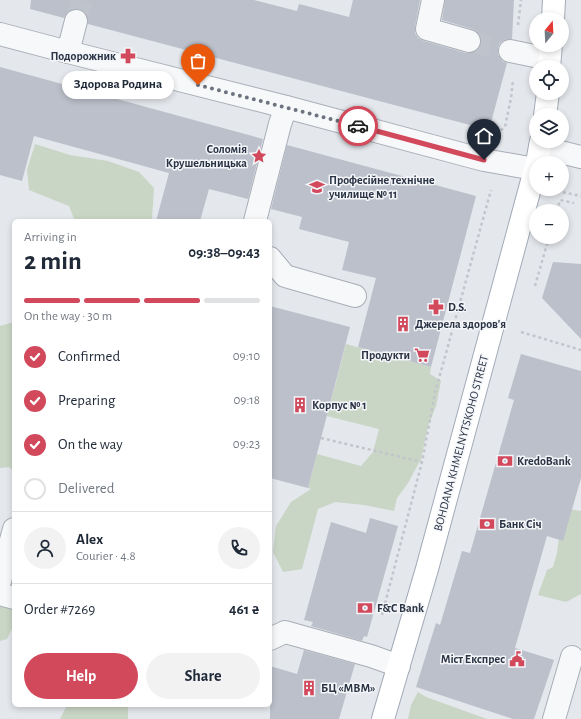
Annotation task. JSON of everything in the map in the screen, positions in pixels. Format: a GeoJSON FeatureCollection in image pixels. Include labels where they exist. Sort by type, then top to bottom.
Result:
{"type":"FeatureCollection","features":[{"type":"Feature","properties":{"kind":"main road"},"geometry":{"type":"LineString","coordinates":[[553,12],[554,0]]}},
{"type":"Feature","properties":{"kind":"main road","name":"BOHDANA KHMELNYTSKOHO STREET"},"geometry":{"type":"LineString","coordinates":[[387,718],[399,666],[427,569],[529,190]]}},
{"type":"Feature","properties":{"kind":"street"},"geometry":{"type":"LineString","coordinates":[[433,0],[427,29],[469,41]]}},
{"type":"Feature","properties":{"kind":"street"},"geometry":{"type":"LineString","coordinates":[[68,52],[76,21]]}},
{"type":"Feature","properties":{"kind":"street"},"geometry":{"type":"LineString","coordinates":[[0,34],[286,107],[484,160],[529,158]]}},
{"type":"Feature","properties":{"kind":"street"},"geometry":{"type":"LineString","coordinates":[[510,51],[550,57]]}},
{"type":"Feature","properties":{"kind":"street"},"geometry":{"type":"LineString","coordinates":[[256,219],[280,124],[286,107]]}},
{"type":"Feature","properties":{"kind":"street"},"geometry":{"type":"LineString","coordinates":[[569,157],[581,157]]}},
{"type":"Feature","properties":{"kind":"street"},"geometry":{"type":"LineString","coordinates":[[272,260],[285,276],[355,296]]}},
{"type":"Feature","properties":{"kind":"street"},"geometry":{"type":"LineString","coordinates":[[0,581],[12,536]]}},
{"type":"Feature","properties":{"kind":"street"},"geometry":{"type":"LineString","coordinates":[[0,594],[12,597]]}},
{"type":"Feature","properties":{"kind":"street"},"geometry":{"type":"LineString","coordinates":[[272,638],[285,632],[371,656],[399,666]]}},
{"type":"Feature","properties":{"kind":"street"},"geometry":{"type":"LineString","coordinates":[[554,719],[572,657]]}},
{"type":"Feature","properties":{"kind":"path"},"geometry":{"type":"LineString","coordinates":[[495,135],[505,128],[511,98]]}},
{"type":"Feature","properties":{"kind":"path"},"geometry":{"type":"LineString","coordinates":[[371,656],[422,462],[435,393],[493,186]]}},
{"type":"Feature","properties":{"kind":"path"},"geometry":{"type":"LineString","coordinates":[[569,194],[581,196]]}},
{"type":"Feature","properties":{"kind":"path"},"geometry":{"type":"LineString","coordinates":[[559,204],[560,200],[574,203]]}},
{"type":"Feature","properties":{"kind":"path"},"geometry":{"type":"LineString","coordinates":[[521,332],[581,350]]}},
{"type":"Feature","properties":{"kind":"path"},"geometry":{"type":"LineString","coordinates":[[321,438],[422,462]]}},
{"type":"Feature","properties":{"kind":"green space"},"geometry":{"type":"Polygon","coordinates":[[[35,144],[70,155],[108,161],[139,172],[154,188],[152,219],[74,219],[69,206],[29,190],[27,170],[35,144]]]}},
{"type":"Feature","properties":{"kind":"green space"},"geometry":{"type":"Polygon","coordinates":[[[12,323],[12,469],[9,467],[0,468],[0,326],[12,323]]]}},
{"type":"Feature","properties":{"kind":"green space"},"geometry":{"type":"Polygon","coordinates":[[[346,344],[431,367],[430,374],[441,381],[436,406],[428,426],[421,459],[408,483],[397,498],[394,511],[364,505],[335,502],[318,509],[302,569],[283,572],[273,552],[276,526],[291,502],[311,489],[308,488],[317,454],[361,466],[373,452],[379,429],[327,416],[346,344]]]}},
{"type":"Feature","properties":{"kind":"green space"},"geometry":{"type":"Polygon","coordinates":[[[563,508],[581,511],[581,594],[566,602],[538,595],[547,570],[553,567],[557,553],[563,508]]]}},
{"type":"Feature","properties":{"kind":"green space"},"geometry":{"type":"Polygon","coordinates":[[[0,601],[12,601],[12,628],[7,639],[0,641],[0,601]]]}},
{"type":"Feature","properties":{"kind":"green space"},"geometry":{"type":"Polygon","coordinates":[[[418,692],[426,697],[487,719],[408,719],[411,705],[418,692]]]}},
{"type":"Feature","properties":{"kind":"green space"},"geometry":{"type":"Polygon","coordinates":[[[66,707],[128,707],[128,719],[60,719],[66,707]]]}},
{"type":"Feature","properties":{"kind":"building"},"geometry":{"type":"Polygon","coordinates":[[[31,0],[254,0],[297,11],[299,4],[349,17],[353,0],[420,0],[415,27],[415,33],[418,38],[466,53],[472,53],[478,50],[481,44],[481,38],[478,32],[442,20],[445,0],[514,0],[512,39],[506,39],[500,43],[498,48],[498,55],[502,61],[507,63],[489,130],[88,24],[88,17],[85,12],[79,9],[72,9],[64,18],[30,9],[31,0]]]}},
{"type":"Feature","properties":{"kind":"building"},"geometry":{"type":"Polygon","coordinates":[[[0,67],[263,139],[248,199],[209,189],[201,219],[157,219],[169,173],[34,136],[22,181],[0,175],[0,67]]]}},
{"type":"Feature","properties":{"kind":"building"},"geometry":{"type":"Polygon","coordinates":[[[287,145],[476,196],[431,367],[358,347],[376,278],[342,270],[349,242],[299,229],[302,217],[271,209],[287,145]]]}},
{"type":"Feature","properties":{"kind":"building"},"geometry":{"type":"Polygon","coordinates":[[[553,262],[581,264],[581,339],[542,298],[553,262]]]}},
{"type":"Feature","properties":{"kind":"building","name":"Корпус № 1"},"geometry":{"type":"Polygon","coordinates":[[[272,307],[350,327],[308,488],[272,479],[272,307]]]}},
{"type":"Feature","properties":{"kind":"building"},"geometry":{"type":"Polygon","coordinates":[[[521,354],[581,371],[581,478],[563,541],[547,536],[515,648],[554,660],[534,719],[513,719],[416,687],[436,623],[440,625],[462,551],[470,553],[514,400],[508,398],[521,354]]]}},
{"type":"Feature","properties":{"kind":"building"},"geometry":{"type":"Polygon","coordinates":[[[370,518],[398,526],[367,637],[364,636],[362,641],[311,626],[313,622],[304,620],[331,522],[366,533],[370,518]]]}},
{"type":"Feature","properties":{"kind":"building","name":"БЦ «МВМ»"},"geometry":{"type":"Polygon","coordinates":[[[304,650],[355,664],[339,719],[270,719],[270,707],[272,707],[272,667],[297,674],[304,650]]]}},
{"type":"Feature","properties":{"kind":"tunnel"},"geometry":{"type":"LineString","coordinates":[[76,21],[82,0]]}},
{"type":"Feature","properties":{"kind":"tunnel"},"geometry":{"type":"LineString","coordinates":[[469,41],[510,51]]}},
{"type":"Feature","properties":{"kind":"way so far"},"geometry":{"type":"LineString","coordinates":[[198,85],[358,126]]}},
{"type":"Feature","properties":{"kind":"place","name":"Подорожник"},"geometry":{"type":"Point","coordinates":[128,56]}},
{"type":"Feature","properties":{"kind":"place","name":"Здорова Родина"},"geometry":{"type":"Point","coordinates":[198,85]}},
{"type":"Feature","properties":{"kind":"place","name":"Соломія Крушельницька"},"geometry":{"type":"Point","coordinates":[259,156]}},
{"type":"Feature","properties":{"kind":"place","name":"Професійне технічне училище № 11"},"geometry":{"type":"Point","coordinates":[317,187]}},
{"type":"Feature","properties":{"kind":"place","name":"D.S."},"geometry":{"type":"Point","coordinates":[436,307]}},
{"type":"Feature","properties":{"kind":"place","name":"Джерела здоров'я"},"geometry":{"type":"Point","coordinates":[403,324]}},
{"type":"Feature","properties":{"kind":"place","name":"Продукти"},"geometry":{"type":"Point","coordinates":[422,355]}},
{"type":"Feature","properties":{"kind":"place","name":"Корпус № 1"},"geometry":{"type":"Point","coordinates":[300,405]}},
{"type":"Feature","properties":{"kind":"place","name":"KredoBank"},"geometry":{"type":"Point","coordinates":[505,461]}},
{"type":"Feature","properties":{"kind":"place","name":"Банк Січ"},"geometry":{"type":"Point","coordinates":[487,524]}},
{"type":"Feature","properties":{"kind":"place","name":"F&C Bank"},"geometry":{"type":"Point","coordinates":[365,608]}},
{"type":"Feature","properties":{"kind":"place","name":"Міст Експрес"},"geometry":{"type":"Point","coordinates":[517,659]}},
{"type":"Feature","properties":{"kind":"place","name":"БЦ «МВМ»"},"geometry":{"type":"Point","coordinates":[309,688]}},
{"type":"Feature","properties":{"kind":"route"},"geometry":{"type":"LineString","coordinates":[[358,126],[484,160]]}}]}
